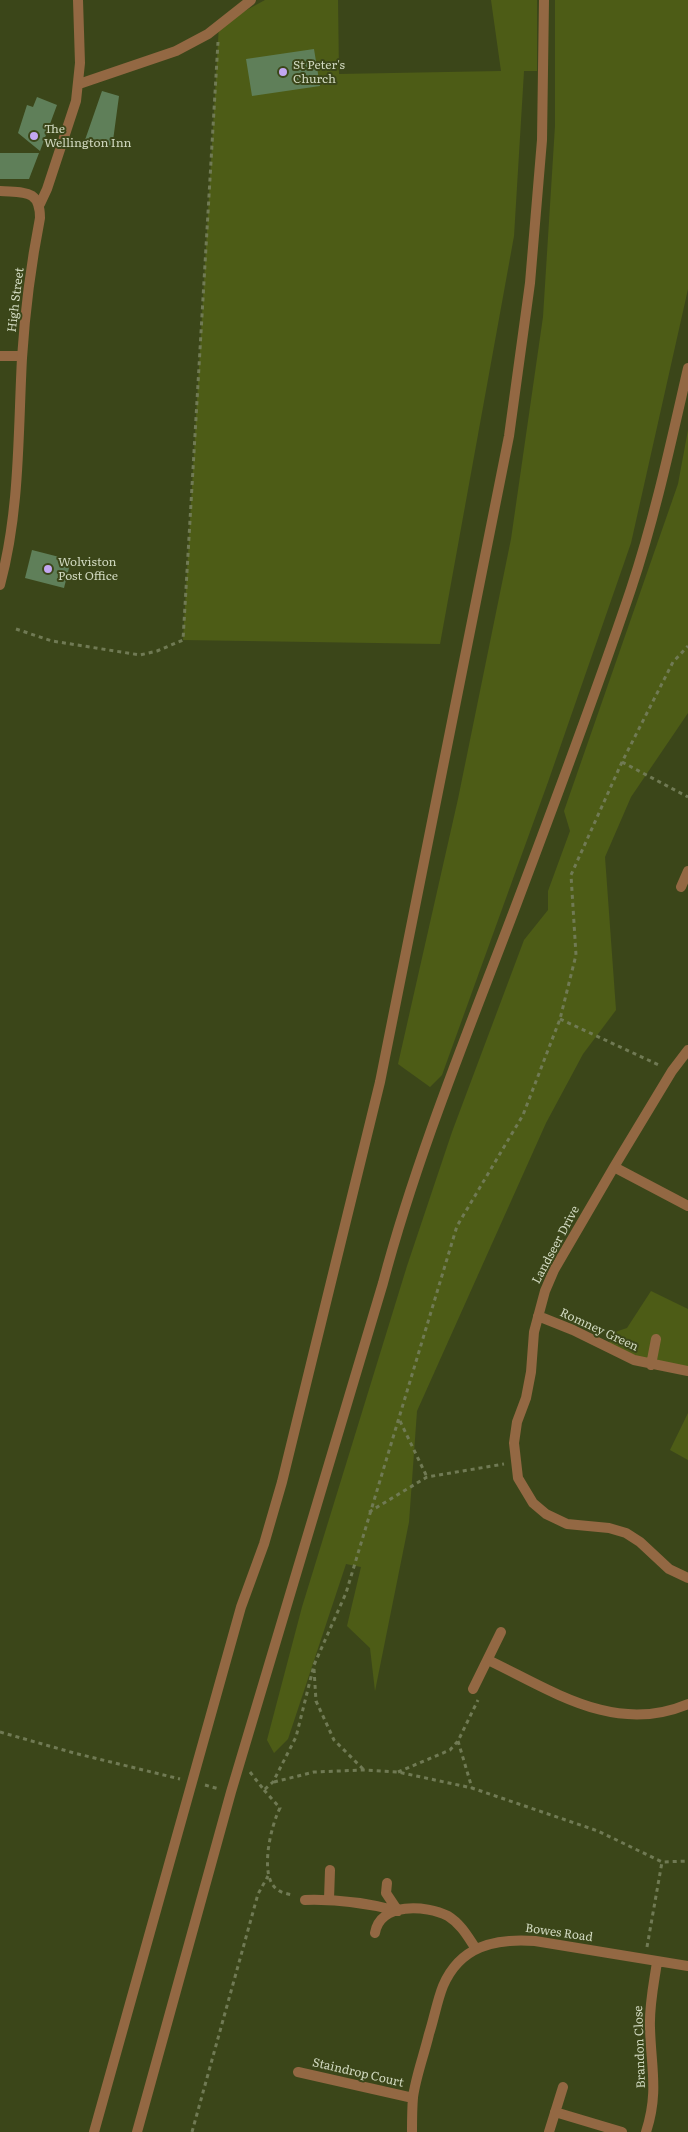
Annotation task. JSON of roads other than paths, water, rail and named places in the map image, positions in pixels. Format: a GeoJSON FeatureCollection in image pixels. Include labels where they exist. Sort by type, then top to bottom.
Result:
{"type":"FeatureCollection","features":[{"type":"Feature","properties":{"kind":"street","name":"High Street"},"geometry":{"type":"LineString","coordinates":[[0,585],[11,533],[17,485],[22,356],[40,218],[40,204],[47,189],[76,101],[79,84],[78,0]]}},
{"type":"Feature","properties":{"kind":"street"},"geometry":{"type":"LineString","coordinates":[[79,84],[176,51],[208,34],[251,0]]}},
{"type":"Feature","properties":{"kind":"street"},"geometry":{"type":"LineString","coordinates":[[94,2132],[241,1608],[264,1544],[282,1482],[318,1342],[380,1082],[509,436],[528,292],[542,140],[544,0]]}},
{"type":"Feature","properties":{"kind":"street"},"geometry":{"type":"LineString","coordinates":[[0,191],[24,193],[35,197],[40,204]]}},
{"type":"Feature","properties":{"kind":"street"},"geometry":{"type":"LineString","coordinates":[[0,356],[22,356]]}},
{"type":"Feature","properties":{"kind":"street"},"geometry":{"type":"LineString","coordinates":[[137,2132],[231,1792],[380,1292],[400,1218],[432,1126],[537,850],[632,588],[668,456],[688,368]]}},
{"type":"Feature","properties":{"kind":"street"},"geometry":{"type":"LineString","coordinates":[[681,887],[688,871]]}},
{"type":"Feature","properties":{"kind":"street","name":"Landseer Drive"},"geometry":{"type":"LineString","coordinates":[[688,1050],[672,1071],[554,1270],[545,1291],[534,1332],[531,1372],[526,1398],[517,1422],[514,1443],[518,1478],[533,1503],[546,1514],[566,1524],[609,1528],[626,1533],[640,1542],[669,1569],[688,1578]]}},
{"type":"Feature","properties":{"kind":"street"},"geometry":{"type":"LineString","coordinates":[[614,1167],[688,1206]]}},
{"type":"Feature","properties":{"kind":"street","name":"Romney Green"},"geometry":{"type":"LineString","coordinates":[[538,1316],[573,1330],[620,1355],[651,1365],[688,1371]]}},
{"type":"Feature","properties":{"kind":"street","name":"Romney Green"},"geometry":{"type":"LineString","coordinates":[[651,1365],[656,1339]]}},
{"type":"Feature","properties":{"kind":"street"},"geometry":{"type":"LineString","coordinates":[[473,1689],[501,1632]]}},
{"type":"Feature","properties":{"kind":"street"},"geometry":{"type":"LineString","coordinates":[[488,1660],[590,1708],[619,1715],[648,1715],[672,1710],[688,1704]]}},
{"type":"Feature","properties":{"kind":"street"},"geometry":{"type":"LineString","coordinates":[[329,1899],[330,1870]]}},
{"type":"Feature","properties":{"kind":"street"},"geometry":{"type":"LineString","coordinates":[[387,1883],[386,1893],[398,1910]]}},
{"type":"Feature","properties":{"kind":"street"},"geometry":{"type":"LineString","coordinates":[[305,1900],[329,1899],[398,1910],[418,1908],[448,1916],[459,1924],[476,1949]]}},
{"type":"Feature","properties":{"kind":"street"},"geometry":{"type":"LineString","coordinates":[[375,1933],[379,1921],[398,1910]]}},
{"type":"Feature","properties":{"kind":"street","name":"Bowes Road"},"geometry":{"type":"LineString","coordinates":[[412,2132],[413,2098],[443,1987],[460,1960],[476,1949],[493,1942],[511,1939],[535,1941],[688,1966]]}},
{"type":"Feature","properties":{"kind":"street","name":"Brandon Close"},"geometry":{"type":"LineString","coordinates":[[646,2132],[654,2102],[654,2065],[650,2007],[657,1962]]}},
{"type":"Feature","properties":{"kind":"street","name":"Staindrop Court"},"geometry":{"type":"LineString","coordinates":[[298,2072],[413,2098]]}},
{"type":"Feature","properties":{"kind":"street"},"geometry":{"type":"LineString","coordinates":[[549,2132],[563,2087]]}},
{"type":"Feature","properties":{"kind":"street"},"geometry":{"type":"LineString","coordinates":[[555,2112],[622,2132]]}},
{"type":"Feature","properties":{"kind":"place","name":"St Peter's Church"},"geometry":{"type":"Point","coordinates":[283,72]}},
{"type":"Feature","properties":{"kind":"place","name":"The Wellington Inn"},"geometry":{"type":"Point","coordinates":[34,136]}},
{"type":"Feature","properties":{"kind":"place","name":"Wolviston Post Office"},"geometry":{"type":"Point","coordinates":[48,569]}}]}
